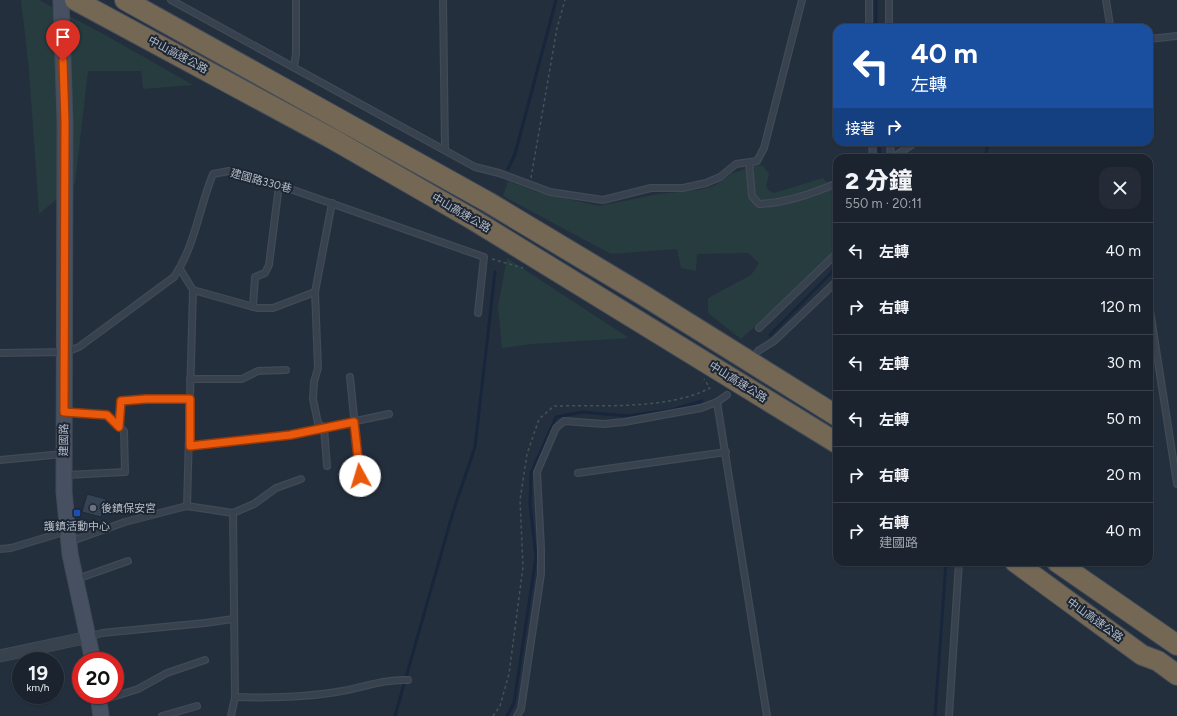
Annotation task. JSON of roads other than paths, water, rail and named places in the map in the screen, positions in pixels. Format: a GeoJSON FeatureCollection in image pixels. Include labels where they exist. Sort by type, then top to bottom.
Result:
{"type":"FeatureCollection","features":[{"type":"Feature","properties":{"kind":"highway","name":"中山高速公路"},"geometry":{"type":"LineString","coordinates":[[75,0],[331,138],[472,218],[833,442]]}},
{"type":"Feature","properties":{"kind":"highway","name":"中山高速公路"},"geometry":{"type":"LineString","coordinates":[[125,0],[488,202],[643,295],[833,414]]}},
{"type":"Feature","properties":{"kind":"highway","name":"中山高速公路"},"geometry":{"type":"LineString","coordinates":[[1020,566],[1142,655],[1158,661],[1177,675]]}},
{"type":"Feature","properties":{"kind":"highway"},"geometry":{"type":"LineString","coordinates":[[1063,566],[1177,646]]}},
{"type":"Feature","properties":{"kind":"highway"},"geometry":{"type":"LineString","coordinates":[[1142,655],[1148,669],[1177,690]]}},
{"type":"Feature","properties":{"kind":"street","name":"建國路"},"geometry":{"type":"LineString","coordinates":[[61,0],[65,122],[64,242],[66,352],[63,454],[68,536],[92,652]]}},
{"type":"Feature","properties":{"kind":"street"},"geometry":{"type":"LineString","coordinates":[[0,656],[89,637]]}},
{"type":"Feature","properties":{"kind":"lane"},"geometry":{"type":"LineString","coordinates":[[171,0],[294,66],[475,167],[499,173],[550,192],[603,200],[651,188],[683,188],[706,183],[720,177],[736,164],[758,161],[764,148],[802,0]]}},
{"type":"Feature","properties":{"kind":"lane"},"geometry":{"type":"LineString","coordinates":[[294,66],[296,54],[296,0]]}},
{"type":"Feature","properties":{"kind":"lane"},"geometry":{"type":"LineString","coordinates":[[443,0],[445,150]]}},
{"type":"Feature","properties":{"kind":"lane"},"geometry":{"type":"LineString","coordinates":[[869,0],[869,24]]}},
{"type":"Feature","properties":{"kind":"lane"},"geometry":{"type":"LineString","coordinates":[[889,0],[889,24]]}},
{"type":"Feature","properties":{"kind":"lane"},"geometry":{"type":"LineString","coordinates":[[1106,0],[1110,24]]}},
{"type":"Feature","properties":{"kind":"lane"},"geometry":{"type":"LineString","coordinates":[[1153,38],[1177,36]]}},
{"type":"Feature","properties":{"kind":"lane"},"geometry":{"type":"LineString","coordinates":[[897,154],[910,146]]}},
{"type":"Feature","properties":{"kind":"lane"},"geometry":{"type":"LineString","coordinates":[[749,163],[752,196],[759,204],[771,204],[814,193],[833,185]]}},
{"type":"Feature","properties":{"kind":"lane","name":"建國路330巷"},"geometry":{"type":"LineString","coordinates":[[66,352],[79,347],[174,277],[184,262],[199,222],[213,174],[229,170],[332,203],[484,257],[478,313]]}},
{"type":"Feature","properties":{"kind":"lane"},"geometry":{"type":"LineString","coordinates":[[253,307],[255,277],[265,273],[269,265],[279,185]]}},
{"type":"Feature","properties":{"kind":"lane"},"geometry":{"type":"LineString","coordinates":[[326,466],[324,428],[318,423],[313,399],[314,382],[318,368],[316,292],[332,203]]}},
{"type":"Feature","properties":{"kind":"lane"},"geometry":{"type":"LineString","coordinates":[[759,328],[833,258]]}},
{"type":"Feature","properties":{"kind":"lane"},"geometry":{"type":"LineString","coordinates":[[180,269],[193,290],[190,380],[190,446],[187,506]]}},
{"type":"Feature","properties":{"kind":"lane"},"geometry":{"type":"LineString","coordinates":[[758,351],[774,341],[833,285]]}},
{"type":"Feature","properties":{"kind":"lane"},"geometry":{"type":"LineString","coordinates":[[193,290],[253,307],[274,308],[316,292]]}},
{"type":"Feature","properties":{"kind":"lane"},"geometry":{"type":"LineString","coordinates":[[1153,330],[1177,484]]}},
{"type":"Feature","properties":{"kind":"lane"},"geometry":{"type":"LineString","coordinates":[[0,353],[66,352]]}},
{"type":"Feature","properties":{"kind":"lane"},"geometry":{"type":"LineString","coordinates":[[190,380],[242,380],[258,371],[286,370]]}},
{"type":"Feature","properties":{"kind":"lane"},"geometry":{"type":"LineString","coordinates":[[350,377],[360,476]]}},
{"type":"Feature","properties":{"kind":"lane"},"geometry":{"type":"LineString","coordinates":[[517,716],[521,709],[540,574],[541,548],[537,472],[556,428],[564,421],[604,424],[624,422],[701,408],[717,402],[726,395]]}},
{"type":"Feature","properties":{"kind":"lane"},"geometry":{"type":"LineString","coordinates":[[119,427],[121,401],[146,399],[190,399]]}},
{"type":"Feature","properties":{"kind":"lane"},"geometry":{"type":"LineString","coordinates":[[717,402],[767,716]]}},
{"type":"Feature","properties":{"kind":"lane"},"geometry":{"type":"LineString","coordinates":[[64,412],[107,415],[124,431],[124,472],[64,475]]}},
{"type":"Feature","properties":{"kind":"lane"},"geometry":{"type":"LineString","coordinates":[[190,446],[290,435],[389,414]]}},
{"type":"Feature","properties":{"kind":"lane"},"geometry":{"type":"LineString","coordinates":[[578,473],[726,452]]}},
{"type":"Feature","properties":{"kind":"lane"},"geometry":{"type":"LineString","coordinates":[[0,460],[63,454]]}},
{"type":"Feature","properties":{"kind":"lane"},"geometry":{"type":"LineString","coordinates":[[0,549],[68,536],[187,506],[233,513],[254,504],[276,488],[301,479]]}},
{"type":"Feature","properties":{"kind":"lane"},"geometry":{"type":"LineString","coordinates":[[231,716],[235,697],[233,513]]}},
{"type":"Feature","properties":{"kind":"lane"},"geometry":{"type":"LineString","coordinates":[[76,579],[128,560]]}},
{"type":"Feature","properties":{"kind":"lane"},"geometry":{"type":"LineString","coordinates":[[950,716],[959,566]]}},
{"type":"Feature","properties":{"kind":"lane"},"geometry":{"type":"LineString","coordinates":[[89,637],[102,633],[205,624],[233,618]]}},
{"type":"Feature","properties":{"kind":"lane"},"geometry":{"type":"LineString","coordinates":[[124,695],[166,674],[205,660]]}},
{"type":"Feature","properties":{"kind":"lane"},"geometry":{"type":"LineString","coordinates":[[235,697],[261,698],[340,691],[392,680],[408,680]]}},
{"type":"Feature","properties":{"kind":"lane"},"geometry":{"type":"LineString","coordinates":[[162,716],[197,706]]}},
{"type":"Feature","properties":{"kind":"waterway"},"geometry":{"type":"LineString","coordinates":[[508,169],[515,154],[556,0]]}},
{"type":"Feature","properties":{"kind":"waterway"},"geometry":{"type":"LineString","coordinates":[[876,0],[876,24]]}},
{"type":"Feature","properties":{"kind":"waterway"},"geometry":{"type":"LineString","coordinates":[[879,146],[880,154]]}},
{"type":"Feature","properties":{"kind":"waterway"},"geometry":{"type":"LineString","coordinates":[[986,154],[987,146]]}},
{"type":"Feature","properties":{"kind":"waterway"},"geometry":{"type":"LineString","coordinates":[[770,335],[833,271]]}},
{"type":"Feature","properties":{"kind":"waterway"},"geometry":{"type":"LineString","coordinates":[[395,716],[453,512],[475,447],[495,272]]}},
{"type":"Feature","properties":{"kind":"waterway"},"geometry":{"type":"LineString","coordinates":[[507,716],[514,703],[536,557],[530,504],[531,473],[556,417],[583,412],[626,416],[671,410],[702,401]]}},
{"type":"Feature","properties":{"kind":"waterway"},"geometry":{"type":"LineString","coordinates":[[935,716],[946,566]]}},
{"type":"Feature","properties":{"kind":"place","name":"後鎮保安宮"},"geometry":{"type":"Point","coordinates":[93,508]}},
{"type":"Feature","properties":{"kind":"place","name":"護鎮活動中心"},"geometry":{"type":"Point","coordinates":[77,513]}}]}
